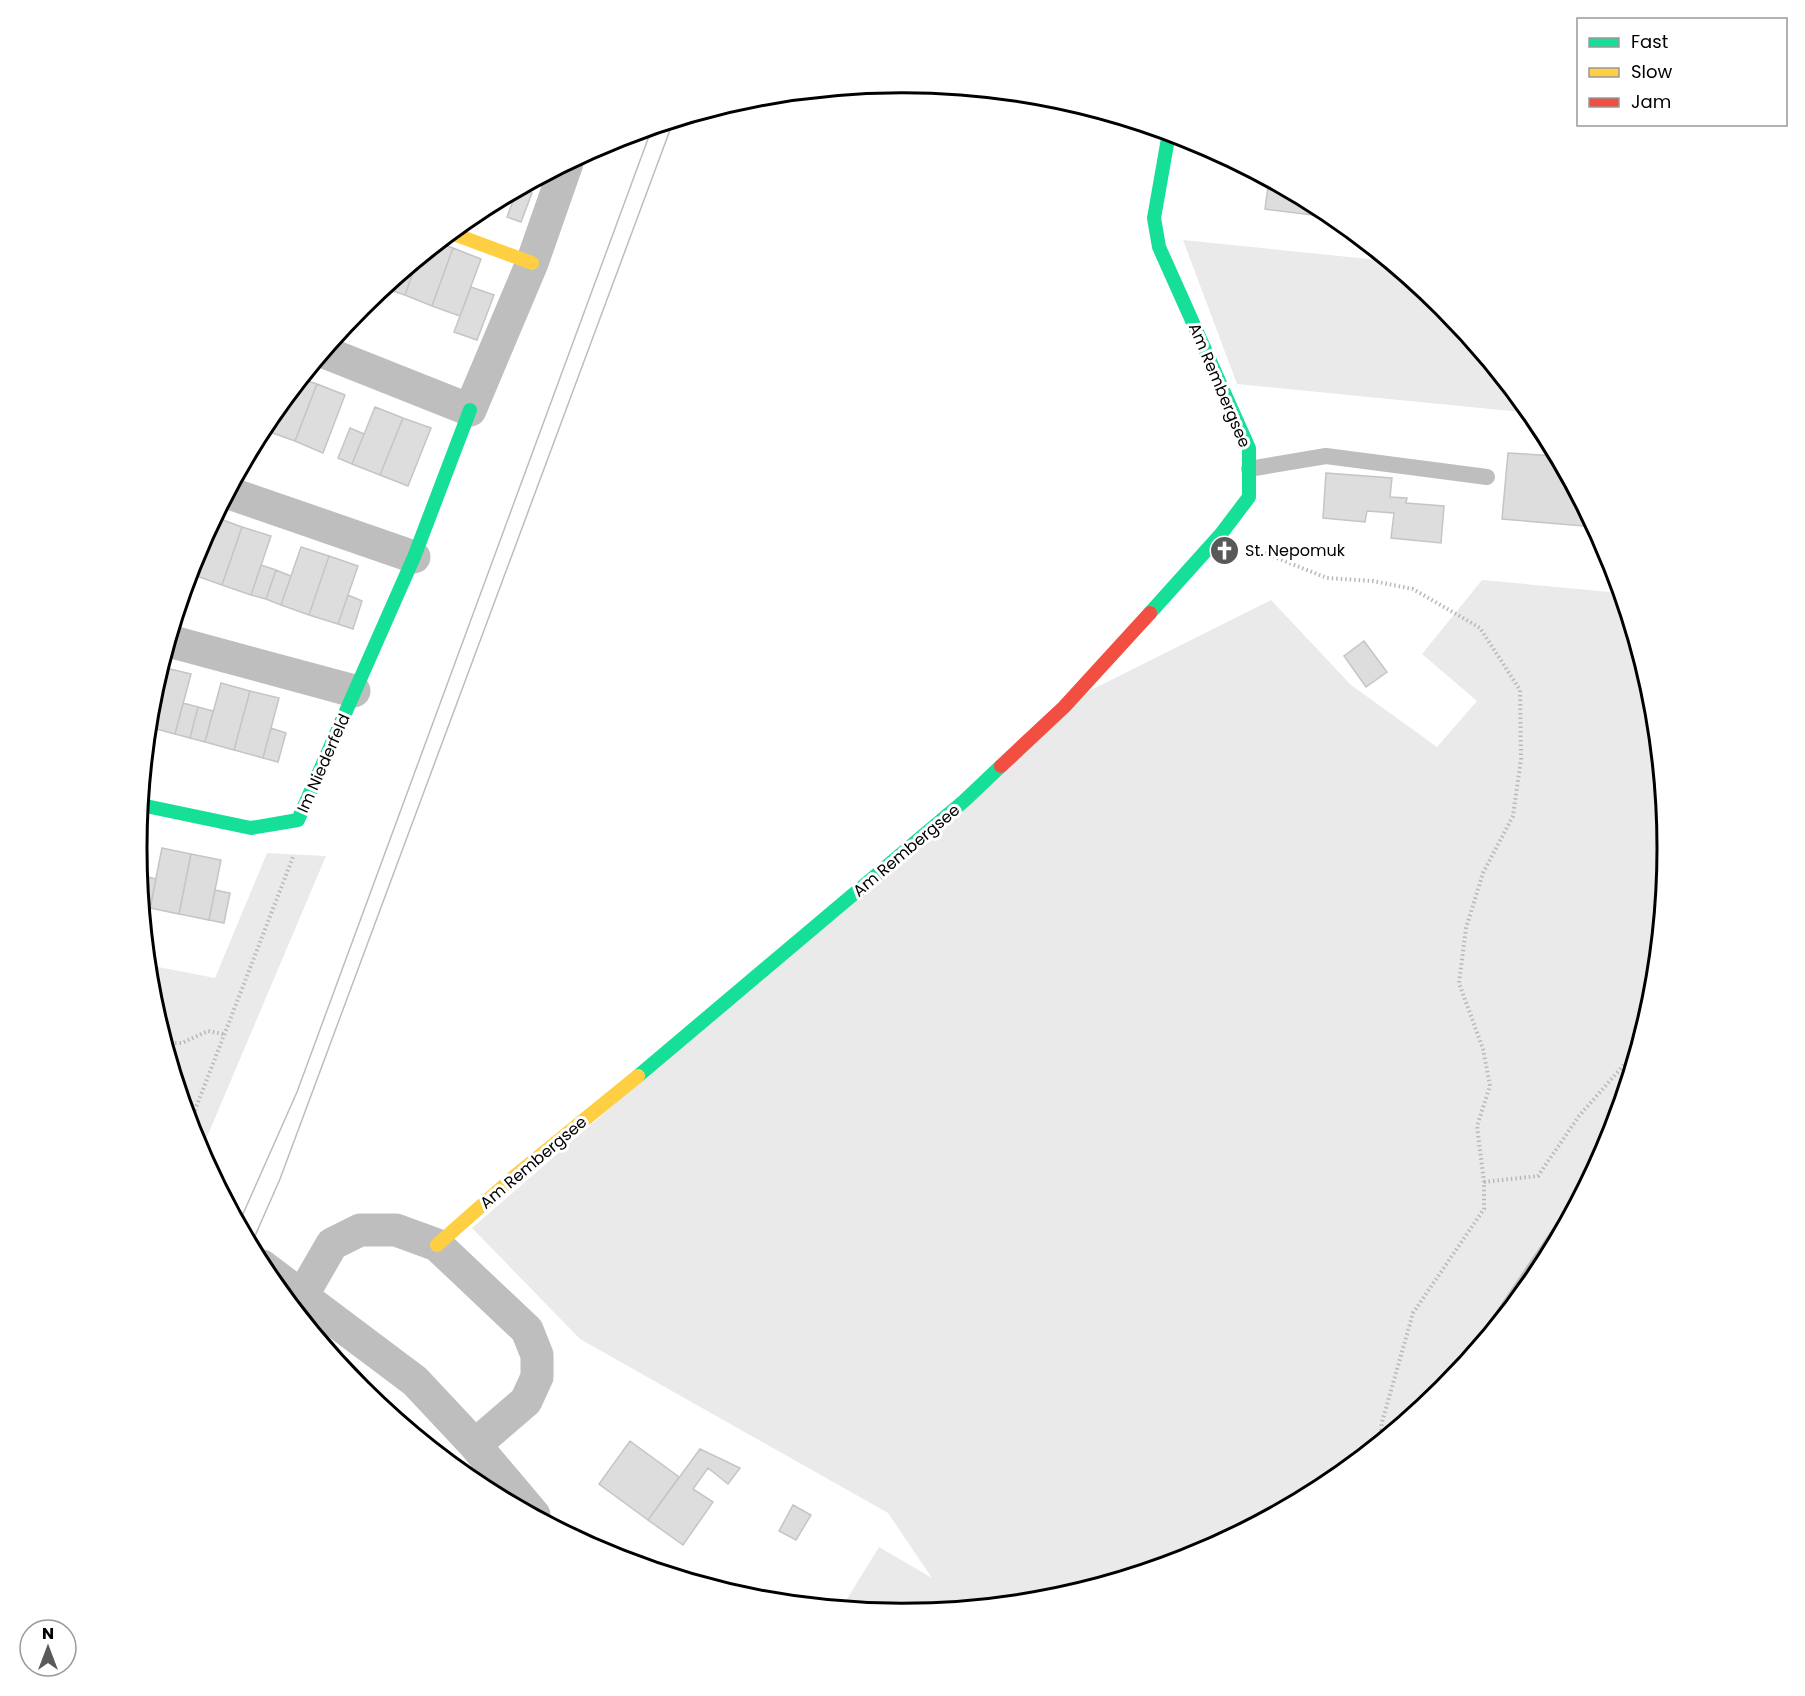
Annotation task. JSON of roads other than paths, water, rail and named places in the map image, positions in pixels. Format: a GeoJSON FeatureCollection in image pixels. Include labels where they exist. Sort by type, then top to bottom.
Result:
{"type":"FeatureCollection","features":[{"type":"Feature","properties":{"kind":"street","name":"Am Rembergsee"},"geometry":{"type":"LineString","coordinates":[[437,1245],[515,1176],[694,1031],[964,801],[1064,707],[1221,534],[1249,497],[1250,448],[1160,247],[1154,218],[1168,141]]}},
{"type":"Feature","properties":{"kind":"street"},"geometry":{"type":"LineString","coordinates":[[331,355],[470,410],[532,263],[564,174]]}},
{"type":"Feature","properties":{"kind":"street"},"geometry":{"type":"LineString","coordinates":[[460,236],[532,263]]}},
{"type":"Feature","properties":{"kind":"street","name":"Im Niederfeld"},"geometry":{"type":"LineString","coordinates":[[149,807],[251,828],[298,820],[414,557],[470,410]]}},
{"type":"Feature","properties":{"kind":"street"},"geometry":{"type":"LineString","coordinates":[[235,495],[414,557]]}},
{"type":"Feature","properties":{"kind":"street","name":"Im Niederfeld"},"geometry":{"type":"LineString","coordinates":[[176,643],[354,691]]}},
{"type":"Feature","properties":{"kind":"street"},"geometry":{"type":"LineString","coordinates":[[299,1301],[332,1244],[360,1230],[396,1230],[437,1245],[527,1330],[537,1355],[537,1377],[526,1401],[475,1445]]}},
{"type":"Feature","properties":{"kind":"street"},"geometry":{"type":"LineString","coordinates":[[287,1284],[415,1381],[475,1445],[521,1499]]}},
{"type":"Feature","properties":{"kind":"lane"},"geometry":{"type":"LineString","coordinates":[[1250,469],[1326,456],[1488,477]]}},
{"type":"Feature","properties":{"kind":"tram line"},"geometry":{"type":"LineString","coordinates":[[255,1235],[280,1179],[670,130]]}},
{"type":"Feature","properties":{"kind":"tram line"},"geometry":{"type":"LineString","coordinates":[[243,1214],[297,1092],[649,137]]}},
{"type":"Feature","properties":{"kind":"place","name":"St. Nepomuk"},"geometry":{"type":"Point","coordinates":[1224,550]}}]}
